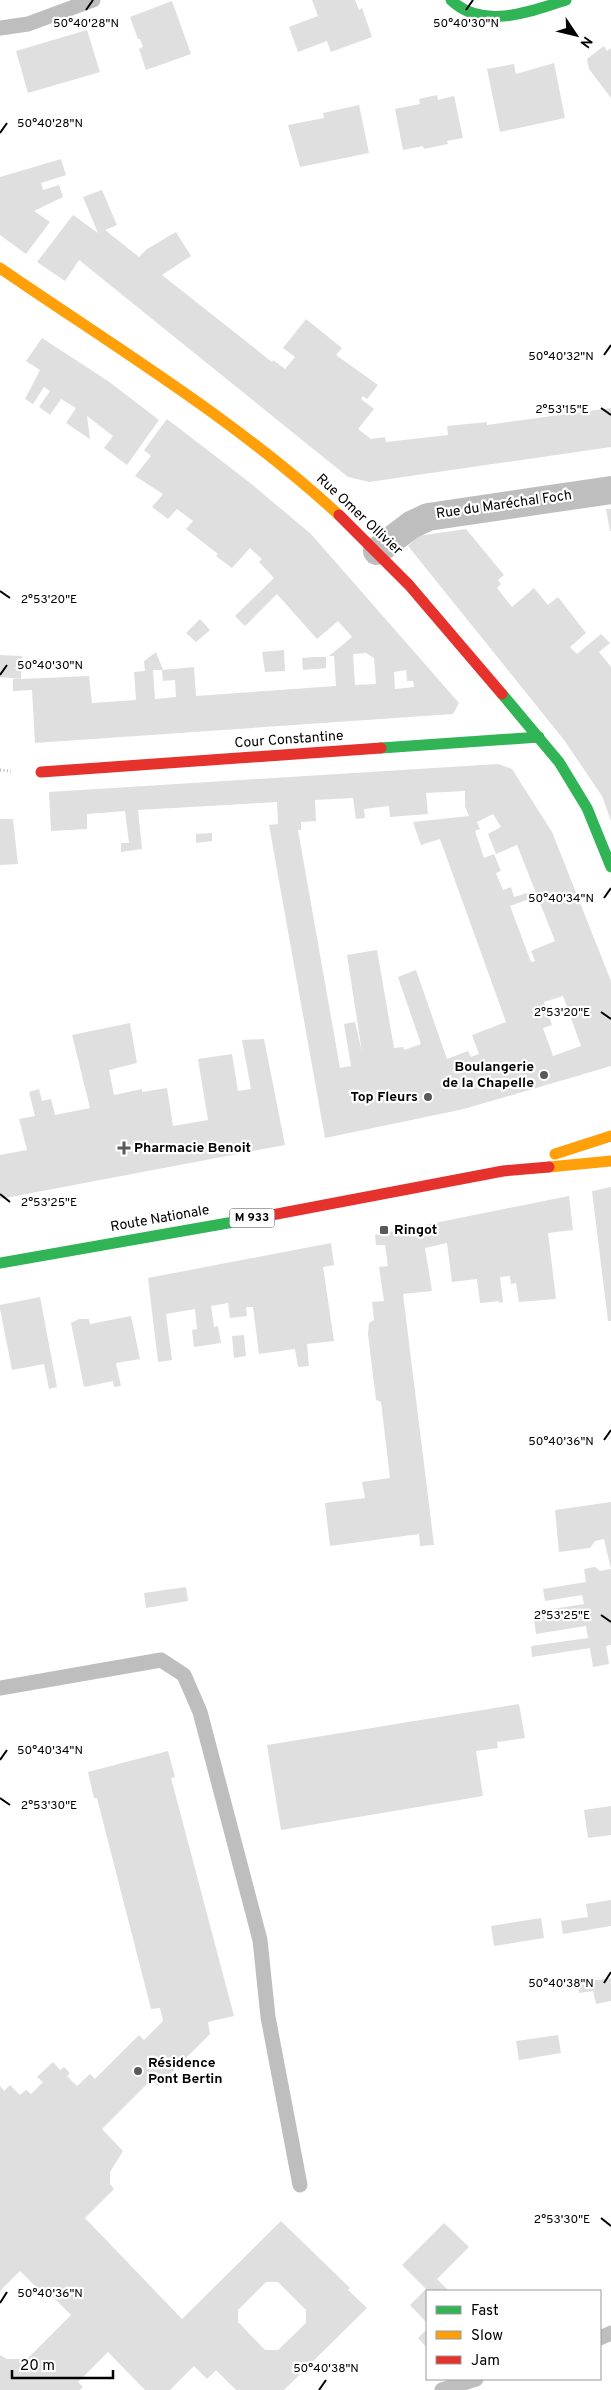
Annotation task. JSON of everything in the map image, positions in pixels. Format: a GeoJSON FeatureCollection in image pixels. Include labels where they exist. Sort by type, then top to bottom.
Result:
{"type":"FeatureCollection","features":[{"type":"Feature","properties":{"kind":"street"},"geometry":{"type":"LineString","coordinates":[[451,0],[465,12],[477,17],[491,18],[549,6],[566,0]]}},
{"type":"Feature","properties":{"kind":"street","name":"Rue Omer Ollivier"},"geometry":{"type":"LineString","coordinates":[[0,268],[240,432],[311,490],[377,551],[409,585],[539,737],[573,783],[587,808],[611,867]]}},
{"type":"Feature","properties":{"kind":"street","name":"Rue du Maréchal Foch"},"geometry":{"type":"LineString","coordinates":[[377,551],[411,525],[428,516],[611,490]]}},
{"type":"Feature","properties":{"kind":"street","name":"Cour Constantine"},"geometry":{"type":"LineString","coordinates":[[41,772],[539,737]]}},
{"type":"Feature","properties":{"kind":"street","name":"Route Nationale"},"geometry":{"type":"LineString","coordinates":[[503,1171],[611,1136]]}},
{"type":"Feature","properties":{"kind":"street","name":"Route Nationale"},"geometry":{"type":"LineString","coordinates":[[0,1263],[378,1196],[503,1171],[611,1161]]}},
{"type":"Feature","properties":{"kind":"lane"},"geometry":{"type":"LineString","coordinates":[[0,28],[28,24],[93,0]]}},
{"type":"Feature","properties":{"kind":"lane"},"geometry":{"type":"LineString","coordinates":[[0,1688],[161,1660],[184,1675],[200,1712],[260,1940],[268,2018],[300,2185]]}},
{"type":"Feature","properties":{"kind":"lane"},"geometry":{"type":"LineString","coordinates":[[442,2390],[473,2380]]}},
{"type":"Feature","properties":{"kind":"building"},"geometry":{"type":"Polygon","coordinates":[[[312,0],[355,0],[359,10],[362,8],[372,37],[331,52],[327,41],[298,52],[289,27],[318,16],[312,0]]]}},
{"type":"Feature","properties":{"kind":"building"},"geometry":{"type":"Polygon","coordinates":[[[172,1],[191,54],[146,70],[139,49],[143,47],[130,17],[172,1]]]}},
{"type":"Feature","properties":{"kind":"building"},"geometry":{"type":"Polygon","coordinates":[[[87,30],[100,72],[28,93],[16,51],[87,30]]]}},
{"type":"Feature","properties":{"kind":"building"},"geometry":{"type":"Polygon","coordinates":[[[604,46],[607,51],[611,48],[611,98],[589,69],[587,59],[604,46]]]}},
{"type":"Feature","properties":{"kind":"building"},"geometry":{"type":"Polygon","coordinates":[[[554,63],[565,118],[500,132],[487,69],[514,64],[516,74],[554,63]]]}},
{"type":"Feature","properties":{"kind":"building"},"geometry":{"type":"Polygon","coordinates":[[[437,95],[438,100],[454,96],[463,138],[447,141],[448,144],[424,149],[423,146],[403,150],[395,109],[420,104],[419,99],[437,95]]]}},
{"type":"Feature","properties":{"kind":"building"},"geometry":{"type":"Polygon","coordinates":[[[359,105],[369,153],[300,167],[288,125],[324,118],[323,113],[359,105]]]}},
{"type":"Feature","properties":{"kind":"building"},"geometry":{"type":"Polygon","coordinates":[[[61,159],[66,175],[41,183],[43,190],[59,185],[63,197],[34,211],[50,222],[26,254],[0,235],[0,177],[61,159]]]}},
{"type":"Feature","properties":{"kind":"building"},"geometry":{"type":"Polygon","coordinates":[[[102,190],[117,225],[105,230],[139,257],[147,249],[176,232],[191,256],[162,275],[272,362],[273,360],[285,369],[295,357],[283,348],[306,319],[342,348],[336,355],[378,385],[367,399],[363,396],[361,399],[374,409],[358,429],[371,439],[385,437],[386,442],[448,435],[447,426],[487,422],[487,425],[611,408],[611,447],[369,482],[348,477],[79,260],[65,281],[37,262],[73,215],[98,233],[83,197],[102,190]]]}},
{"type":"Feature","properties":{"kind":"building"},"geometry":{"type":"Polygon","coordinates":[[[42,338],[108,381],[159,420],[127,465],[104,448],[113,436],[87,416],[90,439],[66,423],[76,408],[61,399],[50,415],[39,407],[50,391],[44,387],[33,404],[25,399],[40,370],[26,361],[42,338]]]}},
{"type":"Feature","properties":{"kind":"building"},"geometry":{"type":"Polygon","coordinates":[[[167,419],[249,482],[311,534],[459,703],[453,714],[35,743],[32,690],[13,691],[13,679],[89,676],[92,703],[136,700],[134,672],[145,671],[144,661],[156,652],[163,670],[194,667],[196,696],[336,686],[334,656],[329,656],[352,637],[338,621],[317,639],[277,594],[245,626],[235,616],[274,578],[259,562],[262,559],[250,548],[232,568],[216,556],[218,554],[186,529],[193,521],[177,509],[168,519],[152,507],[163,494],[135,476],[151,456],[144,450],[167,419]],[[366,653],[353,654],[355,685],[376,684],[374,658],[366,653]],[[153,670],[155,699],[176,697],[175,680],[163,681],[162,670],[153,670]],[[406,670],[394,672],[395,689],[414,687],[413,681],[407,681],[406,670]]]}},
{"type":"Feature","properties":{"kind":"building"},"geometry":{"type":"Polygon","coordinates":[[[606,509],[611,509],[611,531],[610,531],[606,509]]]}},
{"type":"Feature","properties":{"kind":"building"},"geometry":{"type":"Polygon","coordinates":[[[466,529],[504,575],[498,580],[501,584],[497,588],[512,607],[534,588],[548,605],[558,597],[586,633],[570,647],[577,654],[601,634],[610,643],[599,652],[611,667],[611,821],[602,796],[564,740],[408,546],[418,536],[466,529]]]}},
{"type":"Feature","properties":{"kind":"building"},"geometry":{"type":"Polygon","coordinates":[[[200,619],[210,630],[196,642],[186,633],[200,619]]]}},
{"type":"Feature","properties":{"kind":"building"},"geometry":{"type":"Polygon","coordinates":[[[284,650],[285,671],[265,672],[262,652],[284,650]]]}},
{"type":"Feature","properties":{"kind":"building"},"geometry":{"type":"Polygon","coordinates":[[[0,655],[22,656],[21,679],[0,677],[0,655]]]}},
{"type":"Feature","properties":{"kind":"building"},"geometry":{"type":"Polygon","coordinates":[[[326,657],[326,668],[303,670],[302,658],[326,657]]]}},
{"type":"Feature","properties":{"kind":"building"},"geometry":{"type":"Polygon","coordinates":[[[498,764],[512,769],[552,832],[611,981],[611,1066],[464,1109],[325,1138],[269,825],[278,824],[277,802],[138,810],[142,849],[121,852],[121,843],[129,843],[125,811],[87,814],[87,829],[51,831],[49,792],[498,764]],[[465,791],[426,793],[428,814],[390,817],[389,806],[364,809],[365,818],[356,819],[353,798],[315,800],[316,821],[301,822],[301,830],[298,830],[340,1068],[351,1066],[344,1024],[355,1022],[362,1052],[347,955],[377,950],[394,1048],[403,1047],[404,1050],[421,1044],[398,977],[416,970],[447,1059],[468,1051],[471,1057],[479,1054],[472,1035],[506,1022],[440,839],[421,845],[413,822],[469,816],[465,806],[465,791]],[[493,814],[477,822],[480,829],[475,831],[484,858],[494,854],[501,871],[496,873],[503,890],[511,887],[514,897],[527,893],[529,899],[510,906],[531,962],[535,961],[531,951],[555,941],[517,845],[496,854],[488,834],[501,827],[493,814]],[[563,996],[544,1002],[552,1025],[543,1028],[553,1056],[581,1046],[563,996]]]}},
{"type":"Feature","properties":{"kind":"building"},"geometry":{"type":"Polygon","coordinates":[[[0,819],[13,819],[18,864],[0,865],[0,819]]]}},
{"type":"Feature","properties":{"kind":"building"},"geometry":{"type":"Polygon","coordinates":[[[212,833],[212,841],[196,843],[196,834],[212,833]]]}},
{"type":"Feature","properties":{"kind":"building"},"geometry":{"type":"Polygon","coordinates":[[[130,1023],[137,1063],[109,1070],[114,1095],[142,1089],[142,1092],[167,1088],[173,1126],[208,1120],[198,1059],[232,1054],[238,1091],[251,1089],[242,1040],[264,1039],[285,1145],[0,1199],[0,1155],[27,1150],[19,1119],[35,1116],[29,1092],[39,1089],[42,1101],[51,1099],[55,1115],[90,1108],[72,1035],[130,1023]]]}},
{"type":"Feature","properties":{"kind":"building"},"geometry":{"type":"Polygon","coordinates":[[[611,1187],[611,1321],[608,1321],[592,1191],[611,1187]]]}},
{"type":"Feature","properties":{"kind":"building"},"geometry":{"type":"Polygon","coordinates":[[[569,1196],[573,1230],[548,1233],[556,1299],[519,1302],[516,1283],[511,1284],[510,1276],[500,1277],[503,1302],[480,1303],[477,1279],[452,1282],[447,1243],[425,1248],[432,1291],[403,1294],[434,1545],[420,1546],[419,1534],[330,1546],[325,1503],[365,1498],[362,1482],[390,1478],[381,1402],[376,1400],[368,1334],[369,1323],[374,1320],[372,1302],[384,1301],[379,1267],[388,1266],[385,1245],[376,1245],[375,1235],[569,1196]]]}},
{"type":"Feature","properties":{"kind":"building"},"geometry":{"type":"Polygon","coordinates":[[[331,1243],[334,1265],[323,1267],[334,1341],[307,1344],[309,1366],[298,1367],[295,1349],[259,1354],[253,1307],[246,1307],[247,1316],[230,1318],[228,1303],[211,1306],[214,1327],[218,1326],[221,1343],[194,1347],[192,1330],[197,1329],[195,1309],[166,1314],[172,1360],[158,1362],[148,1278],[331,1243]]]}},
{"type":"Feature","properties":{"kind":"building"},"geometry":{"type":"Polygon","coordinates":[[[40,1297],[57,1387],[49,1389],[44,1364],[12,1370],[0,1309],[0,1305],[40,1297]]]}},
{"type":"Feature","properties":{"kind":"building"},"geometry":{"type":"Polygon","coordinates":[[[131,1316],[140,1359],[116,1363],[121,1386],[114,1387],[113,1381],[84,1387],[71,1323],[79,1319],[89,1319],[90,1324],[131,1316]]]}},
{"type":"Feature","properties":{"kind":"building"},"geometry":{"type":"Polygon","coordinates":[[[244,1335],[246,1356],[234,1358],[232,1336],[244,1335]]]}},
{"type":"Feature","properties":{"kind":"building"},"geometry":{"type":"Polygon","coordinates":[[[611,1502],[611,1569],[604,1539],[595,1541],[590,1548],[559,1552],[555,1510],[611,1502]]]}},
{"type":"Feature","properties":{"kind":"building"},"geometry":{"type":"Polygon","coordinates":[[[595,1567],[600,1571],[611,1569],[611,1645],[606,1646],[609,1664],[593,1667],[590,1648],[532,1657],[531,1646],[588,1638],[586,1626],[536,1634],[533,1612],[584,1604],[582,1595],[545,1601],[543,1589],[586,1582],[584,1569],[595,1567]]]}},
{"type":"Feature","properties":{"kind":"building"},"geometry":{"type":"Polygon","coordinates":[[[186,1587],[188,1601],[146,1608],[144,1593],[186,1587]]]}},
{"type":"Feature","properties":{"kind":"building"},"geometry":{"type":"Polygon","coordinates":[[[519,1704],[525,1738],[497,1742],[498,1748],[476,1751],[483,1796],[281,1830],[267,1745],[519,1704]]]}},
{"type":"Feature","properties":{"kind":"building","name":"Résidence Pont Bertin"},"geometry":{"type":"Polygon","coordinates":[[[168,1751],[175,1777],[171,1778],[234,2016],[208,2022],[210,2034],[158,2086],[151,2080],[102,2129],[123,2151],[110,2172],[110,2184],[114,2189],[85,2218],[182,2319],[281,2221],[350,2288],[348,2290],[367,2308],[284,2390],[236,2390],[216,2370],[207,2379],[194,2366],[170,2390],[145,2390],[108,2352],[78,2382],[83,2387],[80,2390],[0,2390],[0,2355],[7,2359],[27,2359],[71,2315],[44,2288],[40,2291],[20,2271],[0,2291],[0,2086],[4,2091],[10,2085],[20,2095],[26,2090],[31,2094],[43,2082],[37,2077],[53,2062],[60,2070],[64,2067],[70,2073],[67,2076],[77,2086],[90,2074],[95,2079],[139,2035],[144,2040],[163,2021],[160,2008],[151,2009],[97,1798],[94,1798],[88,1772],[168,1751]],[[266,2282],[238,2310],[238,2322],[265,2350],[278,2350],[306,2323],[306,2310],[278,2282],[266,2282]]]}},
{"type":"Feature","properties":{"kind":"building"},"geometry":{"type":"Polygon","coordinates":[[[611,1806],[611,1835],[588,1838],[584,1810],[611,1806]]]}},
{"type":"Feature","properties":{"kind":"building"},"geometry":{"type":"Polygon","coordinates":[[[611,1900],[611,1926],[563,1934],[561,1921],[588,1917],[586,1904],[611,1900]]]}},
{"type":"Feature","properties":{"kind":"building"},"geometry":{"type":"Polygon","coordinates":[[[541,1918],[544,1938],[494,1946],[491,1926],[541,1918]]]}},
{"type":"Feature","properties":{"kind":"building"},"geometry":{"type":"Polygon","coordinates":[[[611,1978],[611,2001],[596,2004],[593,1991],[579,1993],[577,1983],[611,1978]]]}},
{"type":"Feature","properties":{"kind":"building"},"geometry":{"type":"Polygon","coordinates":[[[558,2035],[561,2053],[519,2060],[516,2041],[558,2035]]]}},
{"type":"Feature","properties":{"kind":"building"},"geometry":{"type":"Polygon","coordinates":[[[444,2223],[469,2247],[437,2279],[448,2290],[426,2290],[426,2322],[410,2305],[426,2289],[402,2265],[444,2223]]]}},
{"type":"Feature","properties":{"kind":"building"},"geometry":{"type":"Polygon","coordinates":[[[426,2330],[426,2347],[418,2338],[426,2330]]]}},
{"type":"Feature","properties":{"kind":"traffic: fast"},"geometry":{"type":"LineString","coordinates":[[451,0],[463,9],[477,14],[492,16],[522,13],[566,0]]}},
{"type":"Feature","properties":{"kind":"traffic: fast"},"geometry":{"type":"LineString","coordinates":[[502,694],[559,762],[587,808],[611,867]]}},
{"type":"Feature","properties":{"kind":"traffic: fast"},"geometry":{"type":"LineString","coordinates":[[381,748],[539,737]]}},
{"type":"Feature","properties":{"kind":"traffic: fast"},"geometry":{"type":"LineString","coordinates":[[0,1263],[245,1220]]}},
{"type":"Feature","properties":{"kind":"traffic: slow"},"geometry":{"type":"LineString","coordinates":[[0,268],[217,416],[300,480],[339,515]]}},
{"type":"Feature","properties":{"kind":"traffic: slow"},"geometry":{"type":"LineString","coordinates":[[555,1154],[611,1136]]}},
{"type":"Feature","properties":{"kind":"traffic: slow"},"geometry":{"type":"LineString","coordinates":[[549,1167],[611,1161]]}},
{"type":"Feature","properties":{"kind":"traffic: jam"},"geometry":{"type":"LineString","coordinates":[[339,515],[409,585],[502,694]]}},
{"type":"Feature","properties":{"kind":"traffic: jam"},"geometry":{"type":"LineString","coordinates":[[41,772],[381,748]]}},
{"type":"Feature","properties":{"kind":"traffic: jam"},"geometry":{"type":"LineString","coordinates":[[245,1220],[503,1171],[549,1167]]}},
{"type":"Feature","properties":{"kind":"place","name":"Boulangerie de la Chapelle"},"geometry":{"type":"Point","coordinates":[544,1075]}},
{"type":"Feature","properties":{"kind":"place","name":"Top Fleurs"},"geometry":{"type":"Point","coordinates":[428,1097]}},
{"type":"Feature","properties":{"kind":"place","name":"Pharmacie Benoit"},"geometry":{"type":"Point","coordinates":[124,1148]}},
{"type":"Feature","properties":{"kind":"place","name":"Ringot"},"geometry":{"type":"Point","coordinates":[384,1230]}},
{"type":"Feature","properties":{"kind":"place","name":"Résidence Pont Bertin"},"geometry":{"type":"Point","coordinates":[138,2071]}}]}
